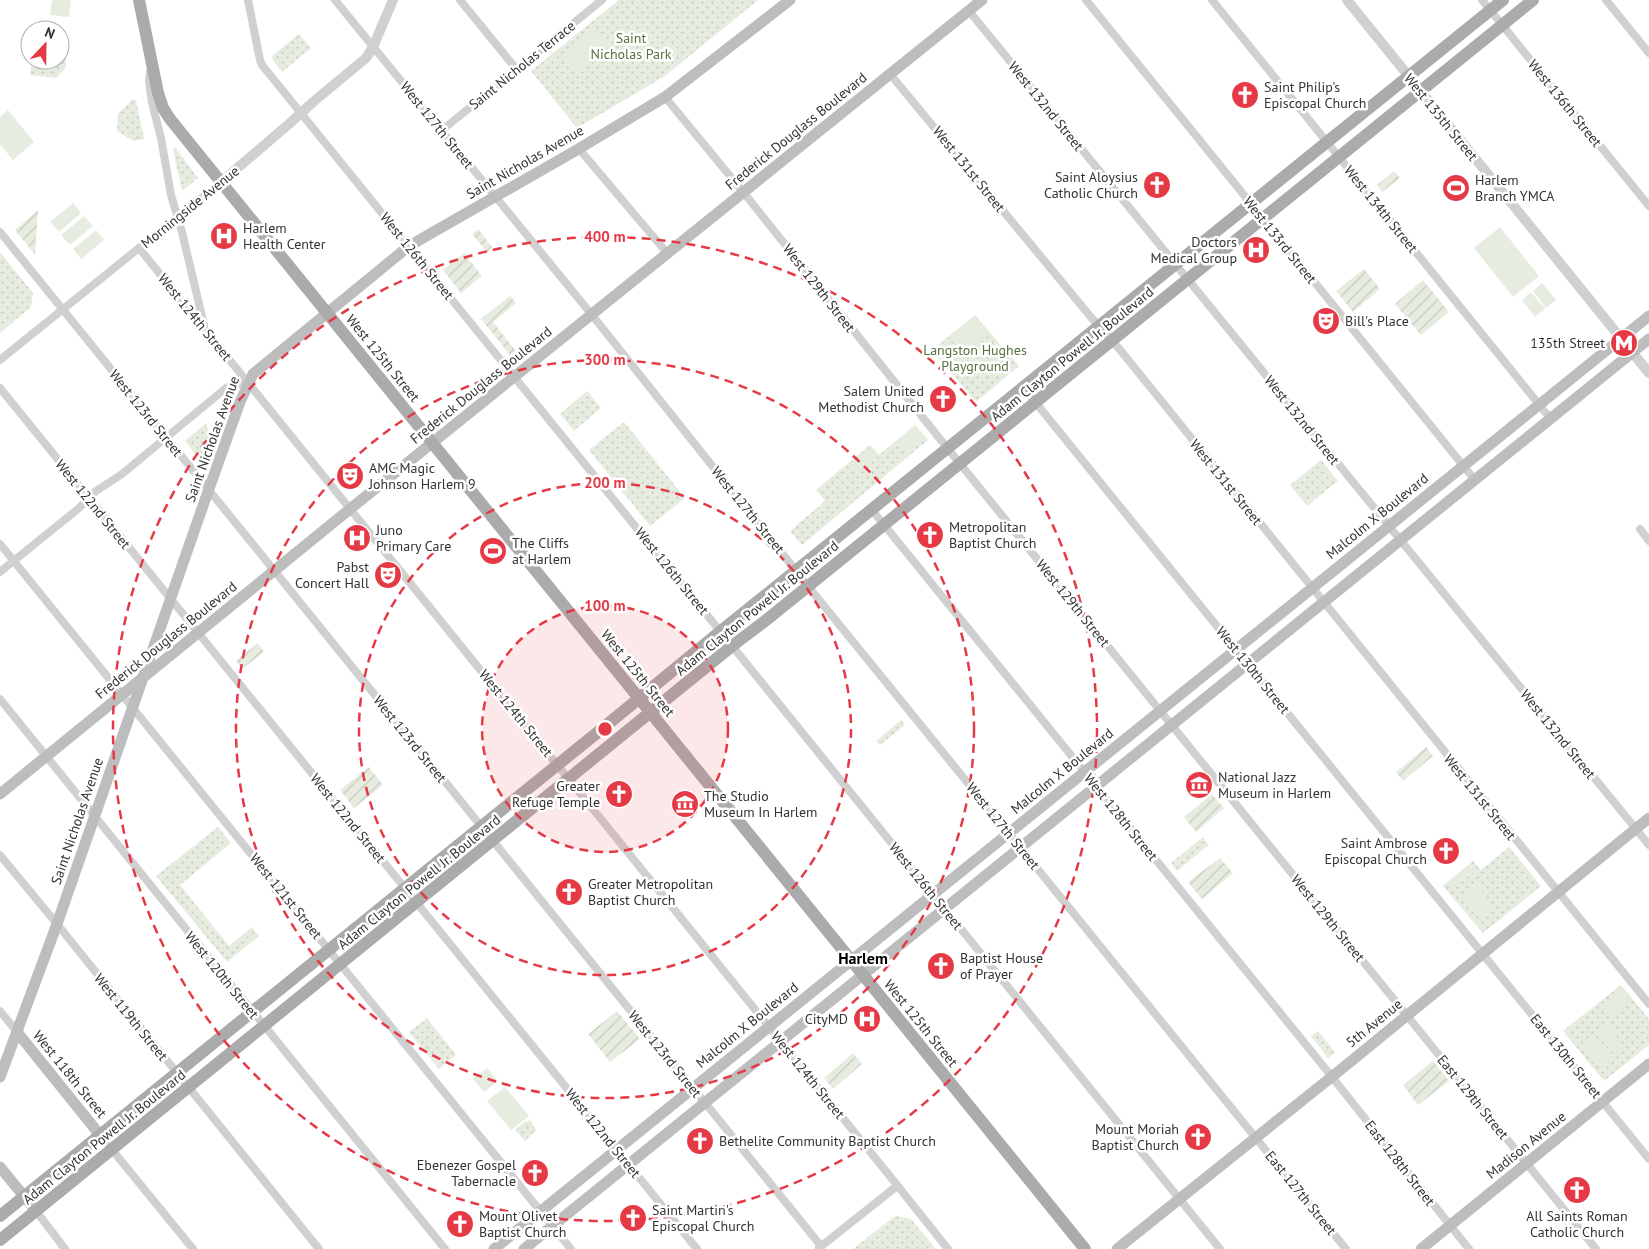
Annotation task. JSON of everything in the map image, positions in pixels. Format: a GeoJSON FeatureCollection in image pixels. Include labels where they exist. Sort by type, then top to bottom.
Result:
{"type":"FeatureCollection","features":[{"type":"Feature","properties":{"kind":"main road","name":"West 125th Street"},"geometry":{"type":"LineString","coordinates":[[139,0],[150,59],[163,108],[1085,1249]]}},
{"type":"Feature","properties":{"kind":"main road","name":"Saint Nicholas Avenue"},"geometry":{"type":"LineString","coordinates":[[0,1077],[57,924],[209,490],[248,383],[256,370],[409,246],[580,149],[665,97],[790,0]]}},
{"type":"Feature","properties":{"kind":"main road","name":"Frederick Douglass Boulevard"},"geometry":{"type":"LineString","coordinates":[[0,794],[350,509],[982,0]]}},
{"type":"Feature","properties":{"kind":"main road","name":"Adam Clayton Powell Jr. Boulevard"},"geometry":{"type":"LineString","coordinates":[[0,1216],[1503,0]]}},
{"type":"Feature","properties":{"kind":"main road","name":"Adam Clayton Powell Jr. Boulevard"},"geometry":{"type":"LineString","coordinates":[[0,1240],[1533,0]]}},
{"type":"Feature","properties":{"kind":"main road","name":"Malcolm X Boulevard"},"geometry":{"type":"LineString","coordinates":[[494,1249],[1649,316]]}},
{"type":"Feature","properties":{"kind":"main road"},"geometry":{"type":"LineString","coordinates":[[524,1249],[1649,339]]}},
{"type":"Feature","properties":{"kind":"main road","name":"5th Avenue"},"geometry":{"type":"LineString","coordinates":[[1117,1249],[1649,818]]}},
{"type":"Feature","properties":{"kind":"main road","name":"West 118th Street"},"geometry":{"type":"LineString","coordinates":[[17,1032],[100,1135]]}},
{"type":"Feature","properties":{"kind":"main road","name":"Madison Avenue"},"geometry":{"type":"LineString","coordinates":[[1421,1249],[1649,1064]]}},
{"type":"Feature","properties":{"kind":"main road"},"geometry":{"type":"LineString","coordinates":[[0,1167],[36,1212]]}},
{"type":"Feature","properties":{"kind":"street","name":"West 126th Street"},"geometry":{"type":"LineString","coordinates":[[248,0],[261,63],[1220,1249]]}},
{"type":"Feature","properties":{"kind":"street","name":"West 127th Street"},"geometry":{"type":"LineString","coordinates":[[334,0],[592,315],[1256,1138]]}},
{"type":"Feature","properties":{"kind":"street","name":"Morningside Avenue"},"geometry":{"type":"LineString","coordinates":[[0,360],[221,182],[366,58],[373,47],[394,0]]}},
{"type":"Feature","properties":{"kind":"street"},"geometry":{"type":"LineString","coordinates":[[460,0],[517,70]]}},
{"type":"Feature","properties":{"kind":"street","name":"Saint Nicholas Terrace"},"geometry":{"type":"LineString","coordinates":[[441,131],[517,70],[590,5],[602,0]]}},
{"type":"Feature","properties":{"kind":"street","name":"West 133rd Street"},"geometry":{"type":"LineString","coordinates":[[1086,0],[1474,479]]}},
{"type":"Feature","properties":{"kind":"street","name":"West 134th Street"},"geometry":{"type":"LineString","coordinates":[[1212,0],[1550,418]]}},
{"type":"Feature","properties":{"kind":"street","name":"West 135th Street"},"geometry":{"type":"LineString","coordinates":[[1347,0],[1649,373]]}},
{"type":"Feature","properties":{"kind":"street","name":"West 136th Street"},"geometry":{"type":"LineString","coordinates":[[1482,0],[1649,206]]}},
{"type":"Feature","properties":{"kind":"street"},"geometry":{"type":"LineString","coordinates":[[1606,0],[1649,53]]}},
{"type":"Feature","properties":{"kind":"street","name":"West 132nd Street"},"geometry":{"type":"LineString","coordinates":[[969,11],[1649,845]]}},
{"type":"Feature","properties":{"kind":"street","name":"West 125th Street"},"geometry":{"type":"LineString","coordinates":[[150,59],[149,81],[151,96],[171,195],[205,329]]}},
{"type":"Feature","properties":{"kind":"street","name":"West 131st Street"},"geometry":{"type":"LineString","coordinates":[[890,74],[1112,341],[1649,1004]]}},
{"type":"Feature","properties":{"kind":"street","name":"West 129th Street"},"geometry":{"type":"LineString","coordinates":[[665,97],[744,192],[948,449],[1407,1015]]}},
{"type":"Feature","properties":{"kind":"street"},"geometry":{"type":"LineString","coordinates":[[580,149],[668,254]]}},
{"type":"Feature","properties":{"kind":"street","name":"West 123rd Street"},"geometry":{"type":"LineString","coordinates":[[0,232],[704,1102],[819,1248]]}},
{"type":"Feature","properties":{"kind":"street","name":"West 124th Street"},"geometry":{"type":"LineString","coordinates":[[139,248],[948,1249]]}},
{"type":"Feature","properties":{"kind":"street"},"geometry":{"type":"LineString","coordinates":[[0,572],[78,509],[96,491],[122,474],[229,386],[248,383]]}},
{"type":"Feature","properties":{"kind":"street","name":"West 130th Street"},"geometry":{"type":"LineString","coordinates":[[1023,387],[1483,954]]}},
{"type":"Feature","properties":{"kind":"street","name":"West 122nd Street"},"geometry":{"type":"LineString","coordinates":[[0,388],[697,1249]]}},
{"type":"Feature","properties":{"kind":"street","name":"West 128th Street"},"geometry":{"type":"LineString","coordinates":[[872,510],[1332,1076]]}},
{"type":"Feature","properties":{"kind":"street"},"geometry":{"type":"LineString","coordinates":[[1640,529],[1649,541]]}},
{"type":"Feature","properties":{"kind":"street","name":"West 121st Street"},"geometry":{"type":"LineString","coordinates":[[0,544],[571,1249]]}},
{"type":"Feature","properties":{"kind":"street","name":"West 120th Street"},"geometry":{"type":"LineString","coordinates":[[0,699],[445,1249]]}},
{"type":"Feature","properties":{"kind":"street","name":"West 119th Street"},"geometry":{"type":"LineString","coordinates":[[0,855],[319,1249]]}},
{"type":"Feature","properties":{"kind":"street","name":"East 130th Street"},"geometry":{"type":"LineString","coordinates":[[1483,954],[1649,1159]]}},
{"type":"Feature","properties":{"kind":"street","name":"West 118th Street"},"geometry":{"type":"LineString","coordinates":[[0,1011],[17,1032]]}},
{"type":"Feature","properties":{"kind":"street","name":"East 129th Street"},"geometry":{"type":"LineString","coordinates":[[1407,1015],[1596,1249]]}},
{"type":"Feature","properties":{"kind":"street","name":"East 128th Street"},"geometry":{"type":"LineString","coordinates":[[1332,1076],[1469,1249]]}},
{"type":"Feature","properties":{"kind":"street","name":"West 118th Street"},"geometry":{"type":"LineString","coordinates":[[100,1135],[193,1249]]}},
{"type":"Feature","properties":{"kind":"street","name":"East 127th Street"},"geometry":{"type":"LineString","coordinates":[[1256,1138],[1346,1249]]}},
{"type":"Feature","properties":{"kind":"street"},"geometry":{"type":"LineString","coordinates":[[819,1248],[897,1186]]}},
{"type":"Feature","properties":{"kind":"street"},"geometry":{"type":"LineString","coordinates":[[36,1212],[65,1249]]}},
{"type":"Feature","properties":{"kind":"green space"},"geometry":{"type":"Polygon","coordinates":[[[52,0],[71,0],[69,17],[50,15],[52,0]]]}},
{"type":"Feature","properties":{"kind":"green space","name":"Saint Nicholas Park"},"geometry":{"type":"Polygon","coordinates":[[[619,0],[758,0],[665,76],[577,128],[531,71],[619,0]]]}},
{"type":"Feature","properties":{"kind":"green space"},"geometry":{"type":"Polygon","coordinates":[[[593,28],[609,47],[577,75],[560,56],[593,28]]]}},
{"type":"Feature","properties":{"kind":"green space"},"geometry":{"type":"Polygon","coordinates":[[[299,34],[311,48],[282,72],[272,56],[299,34]]]}},
{"type":"Feature","properties":{"kind":"green space"},"geometry":{"type":"Polygon","coordinates":[[[31,70],[63,70],[56,78],[30,75],[31,70]]]}},
{"type":"Feature","properties":{"kind":"green space"},"geometry":{"type":"Polygon","coordinates":[[[132,100],[136,100],[144,139],[134,141],[117,131],[118,114],[132,100]]]}},
{"type":"Feature","properties":{"kind":"green space"},"geometry":{"type":"Polygon","coordinates":[[[8,110],[34,142],[13,160],[0,144],[0,117],[8,110]]]}},
{"type":"Feature","properties":{"kind":"green space"},"geometry":{"type":"Polygon","coordinates":[[[175,147],[198,178],[182,191],[173,149],[175,147]]]}},
{"type":"Feature","properties":{"kind":"green space"},"geometry":{"type":"Polygon","coordinates":[[[1394,171],[1400,178],[1382,192],[1377,185],[1394,171]]]}},
{"type":"Feature","properties":{"kind":"green space"},"geometry":{"type":"Polygon","coordinates":[[[73,203],[81,213],[59,232],[50,222],[73,203]]]}},
{"type":"Feature","properties":{"kind":"green space"},"geometry":{"type":"Polygon","coordinates":[[[38,210],[35,255],[15,230],[38,210]]]}},
{"type":"Feature","properties":{"kind":"green space"},"geometry":{"type":"Polygon","coordinates":[[[84,216],[93,226],[70,245],[61,235],[84,216]]]}},
{"type":"Feature","properties":{"kind":"green space"},"geometry":{"type":"Polygon","coordinates":[[[1500,227],[1539,276],[1513,297],[1474,248],[1500,227]]]}},
{"type":"Feature","properties":{"kind":"green space"},"geometry":{"type":"Polygon","coordinates":[[[478,229],[493,248],[487,252],[472,234],[478,229]]]}},
{"type":"Feature","properties":{"kind":"green space"},"geometry":{"type":"Polygon","coordinates":[[[96,230],[104,240],[81,259],[73,249],[96,230]]]}},
{"type":"Feature","properties":{"kind":"green space"},"geometry":{"type":"Polygon","coordinates":[[[0,252],[33,293],[31,307],[0,333],[0,252]]]}},
{"type":"Feature","properties":{"kind":"green space"},"geometry":{"type":"Polygon","coordinates":[[[464,253],[482,276],[461,293],[443,270],[464,253]]]}},
{"type":"Feature","properties":{"kind":"green space"},"geometry":{"type":"Polygon","coordinates":[[[1364,269],[1380,289],[1353,312],[1336,291],[1364,269]]]}},
{"type":"Feature","properties":{"kind":"green space"},"geometry":{"type":"Polygon","coordinates":[[[1423,280],[1449,312],[1421,335],[1395,304],[1423,280]]]}},
{"type":"Feature","properties":{"kind":"green space"},"geometry":{"type":"Polygon","coordinates":[[[1542,283],[1556,300],[1546,308],[1533,291],[1542,283]]]}},
{"type":"Feature","properties":{"kind":"green space"},"geometry":{"type":"Polygon","coordinates":[[[1531,292],[1545,309],[1535,317],[1522,300],[1531,292]]]}},
{"type":"Feature","properties":{"kind":"green space"},"geometry":{"type":"Polygon","coordinates":[[[510,296],[516,303],[493,322],[516,351],[510,355],[481,319],[510,296]]]}},
{"type":"Feature","properties":{"kind":"green space","name":"Langston Hughes Playground"},"geometry":{"type":"Polygon","coordinates":[[[975,315],[1019,366],[976,402],[932,350],[975,315]]]}},
{"type":"Feature","properties":{"kind":"green space"},"geometry":{"type":"Polygon","coordinates":[[[975,318],[987,332],[965,350],[953,335],[975,318]]]}},
{"type":"Feature","properties":{"kind":"green space"},"geometry":{"type":"Polygon","coordinates":[[[947,340],[963,359],[950,370],[934,351],[947,340]]]}},
{"type":"Feature","properties":{"kind":"green space"},"geometry":{"type":"Polygon","coordinates":[[[587,391],[601,408],[574,431],[560,414],[587,391]]]}},
{"type":"Feature","properties":{"kind":"green space"},"geometry":{"type":"Polygon","coordinates":[[[624,422],[685,498],[650,526],[589,450],[624,422]]]}},
{"type":"Feature","properties":{"kind":"green space"},"geometry":{"type":"Polygon","coordinates":[[[206,423],[209,434],[200,460],[185,441],[206,423]]]}},
{"type":"Feature","properties":{"kind":"green space"},"geometry":{"type":"Polygon","coordinates":[[[915,425],[928,440],[802,545],[790,531],[825,501],[816,490],[870,445],[879,455],[915,425]]]}},
{"type":"Feature","properties":{"kind":"green space"},"geometry":{"type":"Polygon","coordinates":[[[916,428],[925,439],[907,453],[899,442],[916,428]]]}},
{"type":"Feature","properties":{"kind":"green space"},"geometry":{"type":"Polygon","coordinates":[[[870,447],[878,457],[860,473],[851,463],[870,447]]]}},
{"type":"Feature","properties":{"kind":"green space"},"geometry":{"type":"Polygon","coordinates":[[[1321,460],[1338,481],[1307,506],[1290,485],[1321,460]]]}},
{"type":"Feature","properties":{"kind":"green space"},"geometry":{"type":"Polygon","coordinates":[[[258,643],[264,652],[242,669],[236,661],[258,643]]]}},
{"type":"Feature","properties":{"kind":"green space"},"geometry":{"type":"Polygon","coordinates":[[[901,720],[905,725],[880,745],[876,741],[901,720]]]}},
{"type":"Feature","properties":{"kind":"green space"},"geometry":{"type":"Polygon","coordinates":[[[1426,747],[1433,756],[1403,781],[1396,772],[1426,747]]]}},
{"type":"Feature","properties":{"kind":"green space"},"geometry":{"type":"Polygon","coordinates":[[[369,767],[383,785],[354,808],[340,790],[369,767]]]}},
{"type":"Feature","properties":{"kind":"green space"},"geometry":{"type":"Polygon","coordinates":[[[1212,794],[1224,808],[1196,832],[1184,817],[1212,794]]]}},
{"type":"Feature","properties":{"kind":"green space"},"geometry":{"type":"Polygon","coordinates":[[[218,827],[231,843],[180,885],[229,946],[252,927],[259,936],[227,962],[156,876],[218,827]]]}},
{"type":"Feature","properties":{"kind":"green space"},"geometry":{"type":"Polygon","coordinates":[[[1203,837],[1209,845],[1177,871],[1171,863],[1203,837]]]}},
{"type":"Feature","properties":{"kind":"green space"},"geometry":{"type":"Polygon","coordinates":[[[1509,847],[1541,886],[1483,933],[1443,886],[1473,861],[1481,870],[1509,847]]]}},
{"type":"Feature","properties":{"kind":"green space"},"geometry":{"type":"Polygon","coordinates":[[[1220,858],[1233,873],[1202,899],[1188,882],[1220,858]]]}},
{"type":"Feature","properties":{"kind":"green space"},"geometry":{"type":"Polygon","coordinates":[[[1469,865],[1474,872],[1454,888],[1448,882],[1469,865]]]}},
{"type":"Feature","properties":{"kind":"green space"},"geometry":{"type":"Polygon","coordinates":[[[1477,885],[1494,907],[1480,918],[1462,896],[1477,885]]]}},
{"type":"Feature","properties":{"kind":"green space"},"geometry":{"type":"Polygon","coordinates":[[[1621,985],[1649,1019],[1649,1045],[1604,1081],[1563,1031],[1621,985]]]}},
{"type":"Feature","properties":{"kind":"green space"},"geometry":{"type":"Polygon","coordinates":[[[1621,989],[1631,1001],[1611,1017],[1601,1005],[1621,989]]]}},
{"type":"Feature","properties":{"kind":"green space"},"geometry":{"type":"Polygon","coordinates":[[[617,1011],[640,1039],[610,1062],[588,1034],[617,1011]]]}},
{"type":"Feature","properties":{"kind":"green space"},"geometry":{"type":"Polygon","coordinates":[[[427,1018],[456,1055],[439,1069],[409,1032],[427,1018]]]}},
{"type":"Feature","properties":{"kind":"green space"},"geometry":{"type":"Polygon","coordinates":[[[1606,1024],[1624,1046],[1614,1054],[1595,1033],[1606,1024]]]}},
{"type":"Feature","properties":{"kind":"green space"},"geometry":{"type":"Polygon","coordinates":[[[1318,1031],[1335,1052],[1328,1058],[1311,1036],[1318,1031]]]}},
{"type":"Feature","properties":{"kind":"green space"},"geometry":{"type":"Polygon","coordinates":[[[1593,1034],[1611,1056],[1601,1065],[1582,1043],[1593,1034]]]}},
{"type":"Feature","properties":{"kind":"green space"},"geometry":{"type":"Polygon","coordinates":[[[853,1053],[862,1064],[833,1089],[824,1078],[853,1053]]]}},
{"type":"Feature","properties":{"kind":"green space"},"geometry":{"type":"Polygon","coordinates":[[[1433,1061],[1449,1081],[1418,1105],[1403,1085],[1433,1061]]]}},
{"type":"Feature","properties":{"kind":"green space"},"geometry":{"type":"Polygon","coordinates":[[[487,1068],[498,1081],[484,1092],[473,1079],[487,1068]]]}},
{"type":"Feature","properties":{"kind":"green space"},"geometry":{"type":"Polygon","coordinates":[[[505,1087],[529,1116],[511,1130],[487,1101],[505,1087]]]}},
{"type":"Feature","properties":{"kind":"green space"},"geometry":{"type":"Polygon","coordinates":[[[530,1120],[536,1130],[525,1141],[515,1130],[530,1120]]]}},
{"type":"Feature","properties":{"kind":"green space"},"geometry":{"type":"Polygon","coordinates":[[[896,1216],[911,1219],[936,1249],[853,1249],[891,1219],[896,1216]]]}},
{"type":"Feature","properties":{"kind":"place","name":"Saint Philip's Episcopal Church"},"geometry":{"type":"Point","coordinates":[1245,95]}},
{"type":"Feature","properties":{"kind":"place","name":"Saint Aloysius Catholic Church"},"geometry":{"type":"Point","coordinates":[1157,185]}},
{"type":"Feature","properties":{"kind":"place","name":"Harlem Branch YMCA"},"geometry":{"type":"Point","coordinates":[1456,188]}},
{"type":"Feature","properties":{"kind":"place","name":"Harlem Health Center"},"geometry":{"type":"Point","coordinates":[224,236]}},
{"type":"Feature","properties":{"kind":"place","name":"Doctors Medical Group"},"geometry":{"type":"Point","coordinates":[1256,250]}},
{"type":"Feature","properties":{"kind":"place","name":"Bill's Place"},"geometry":{"type":"Point","coordinates":[1326,321]}},
{"type":"Feature","properties":{"kind":"place","name":"135th Street"},"geometry":{"type":"Point","coordinates":[1624,343]}},
{"type":"Feature","properties":{"kind":"place","name":"Salem United Methodist Church"},"geometry":{"type":"Point","coordinates":[943,399]}},
{"type":"Feature","properties":{"kind":"place","name":"AMC Magic Johnson Harlem 9"},"geometry":{"type":"Point","coordinates":[350,476]}},
{"type":"Feature","properties":{"kind":"place","name":"Metropolitan Baptist Church"},"geometry":{"type":"Point","coordinates":[930,535]}},
{"type":"Feature","properties":{"kind":"place","name":"Juno Primary Care"},"geometry":{"type":"Point","coordinates":[357,538]}},
{"type":"Feature","properties":{"kind":"place","name":"The Cliffs at Harlem"},"geometry":{"type":"Point","coordinates":[493,551]}},
{"type":"Feature","properties":{"kind":"place","name":"Pabst Concert Hall"},"geometry":{"type":"Point","coordinates":[388,575]}},
{"type":"Feature","properties":{"kind":"place","name":"National Jazz Museum in Harlem"},"geometry":{"type":"Point","coordinates":[1199,785]}},
{"type":"Feature","properties":{"kind":"place","name":"Greater Refuge Temple"},"geometry":{"type":"Point","coordinates":[619,794]}},
{"type":"Feature","properties":{"kind":"place","name":"The Studio Museum In Harlem"},"geometry":{"type":"Point","coordinates":[685,804]}},
{"type":"Feature","properties":{"kind":"place","name":"Saint Ambrose Episcopal Church"},"geometry":{"type":"Point","coordinates":[1446,851]}},
{"type":"Feature","properties":{"kind":"place","name":"Greater Metropolitan Baptist Church"},"geometry":{"type":"Point","coordinates":[569,892]}},
{"type":"Feature","properties":{"kind":"place","name":"Baptist House of Prayer"},"geometry":{"type":"Point","coordinates":[941,966]}},
{"type":"Feature","properties":{"kind":"place","name":"CityMD"},"geometry":{"type":"Point","coordinates":[867,1019]}},
{"type":"Feature","properties":{"kind":"place","name":"Mount Moriah Baptist Church"},"geometry":{"type":"Point","coordinates":[1198,1137]}},
{"type":"Feature","properties":{"kind":"place","name":"Bethelite Community Baptist Church"},"geometry":{"type":"Point","coordinates":[700,1141]}},
{"type":"Feature","properties":{"kind":"place","name":"Ebenezer Gospel Tabernacle"},"geometry":{"type":"Point","coordinates":[535,1173]}},
{"type":"Feature","properties":{"kind":"place","name":"All Saints Roman Catholic Church"},"geometry":{"type":"Point","coordinates":[1577,1190]}},
{"type":"Feature","properties":{"kind":"place","name":"Saint Martin's Episcopal Church"},"geometry":{"type":"Point","coordinates":[633,1218]}},
{"type":"Feature","properties":{"kind":"place","name":"Mount Olivet Baptist Church"},"geometry":{"type":"Point","coordinates":[460,1224]}},
{"type":"Feature","properties":{"kind":"district","name":"Harlem"},"geometry":{"type":"Point","coordinates":[863,958]}}]}
